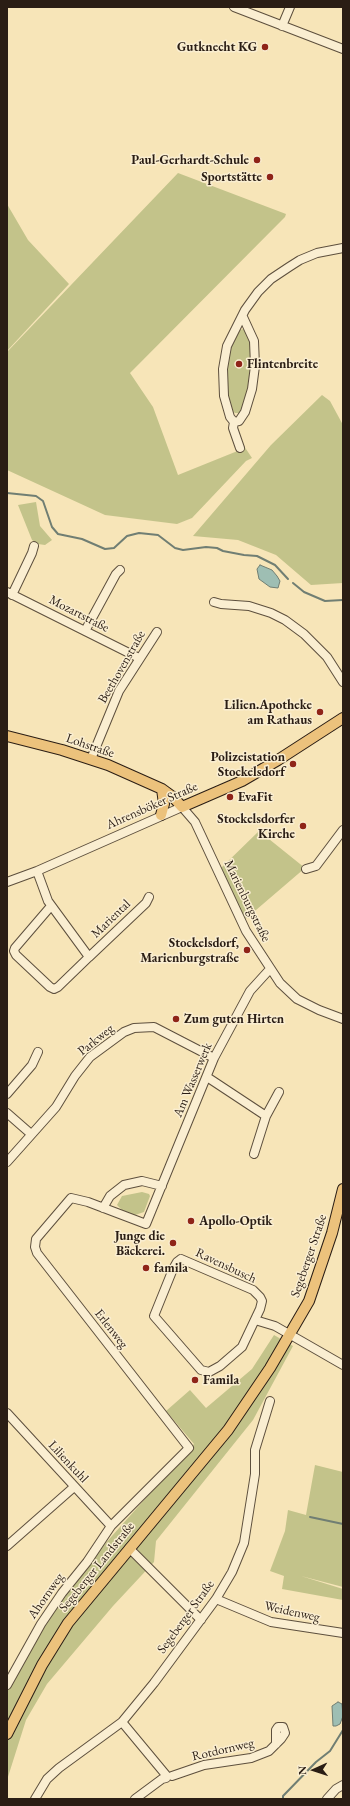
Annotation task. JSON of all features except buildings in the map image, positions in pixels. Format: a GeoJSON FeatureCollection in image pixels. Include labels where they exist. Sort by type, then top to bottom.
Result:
{"type":"FeatureCollection","features":[{"type":"Feature","properties":{"kind":"main road","name":"Ahrensböker Straße"},"geometry":{"type":"LineString","coordinates":[[182,807],[246,778],[278,760],[343,718]]}},
{"type":"Feature","properties":{"kind":"main road","name":"Lohstraße"},"geometry":{"type":"LineString","coordinates":[[7,736],[91,759],[162,789],[173,797],[182,807]]}},
{"type":"Feature","properties":{"kind":"main road"},"geometry":{"type":"LineString","coordinates":[[161,815],[164,804],[162,789]]}},
{"type":"Feature","properties":{"kind":"main road","name":"Segeberger Straße"},"geometry":{"type":"LineString","coordinates":[[228,1430],[270,1368],[309,1300],[319,1276],[343,1189]]}},
{"type":"Feature","properties":{"kind":"main road","name":"Segeberger Landstraße"},"geometry":{"type":"LineString","coordinates":[[7,1734],[42,1665],[68,1623],[228,1430]]}},
{"type":"Feature","properties":{"kind":"street"},"geometry":{"type":"LineString","coordinates":[[234,7],[343,49]]}},
{"type":"Feature","properties":{"kind":"street"},"geometry":{"type":"LineString","coordinates":[[282,26],[290,7]]}},
{"type":"Feature","properties":{"kind":"street"},"geometry":{"type":"LineString","coordinates":[[240,448],[233,428],[234,422],[230,417],[224,396],[223,369],[227,346],[238,321],[243,316],[245,310],[258,292],[271,279],[300,260],[317,253],[343,248]]}},
{"type":"Feature","properties":{"kind":"street"},"geometry":{"type":"LineString","coordinates":[[234,422],[239,421],[245,412],[252,389],[255,366],[254,341],[243,316]]}},
{"type":"Feature","properties":{"kind":"street"},"geometry":{"type":"LineString","coordinates":[[9,593],[32,553],[34,546]]}},
{"type":"Feature","properties":{"kind":"street"},"geometry":{"type":"LineString","coordinates":[[85,631],[116,574],[120,570]]}},
{"type":"Feature","properties":{"kind":"street","name":"Mozartstraße"},"geometry":{"type":"LineString","coordinates":[[9,593],[140,658]]}},
{"type":"Feature","properties":{"kind":"street"},"geometry":{"type":"LineString","coordinates":[[214,602],[249,606],[271,613],[285,620],[304,634],[327,657],[343,682]]}},
{"type":"Feature","properties":{"kind":"street","name":"Beethovenstraße"},"geometry":{"type":"LineString","coordinates":[[91,759],[119,691],[157,632]]}},
{"type":"Feature","properties":{"kind":"street","name":"Ahrensböker Straße"},"geometry":{"type":"LineString","coordinates":[[7,882],[37,871],[182,807]]}},
{"type":"Feature","properties":{"kind":"street","name":"Marienburgstraße"},"geometry":{"type":"LineString","coordinates":[[182,807],[195,822],[242,925],[270,969],[291,996],[319,1010],[343,1019]]}},
{"type":"Feature","properties":{"kind":"street"},"geometry":{"type":"LineString","coordinates":[[306,869],[316,866],[342,832]]}},
{"type":"Feature","properties":{"kind":"street","name":"Mariental"},"geometry":{"type":"LineString","coordinates":[[37,871],[51,906],[88,957]]}},
{"type":"Feature","properties":{"kind":"street","name":"Mariental"},"geometry":{"type":"LineString","coordinates":[[51,906],[14,951],[50,987],[54,989],[58,988],[88,957],[146,903],[149,897]]}},
{"type":"Feature","properties":{"kind":"street","name":"Am Wasserwerk"},"geometry":{"type":"LineString","coordinates":[[146,1224],[214,1058],[250,991],[270,969]]}},
{"type":"Feature","properties":{"kind":"street","name":"Parkweg"},"geometry":{"type":"LineString","coordinates":[[7,1162],[56,1107],[75,1076],[90,1057],[124,1032],[134,1028],[154,1027],[214,1058]]}},
{"type":"Feature","properties":{"kind":"street"},"geometry":{"type":"LineString","coordinates":[[7,1094],[32,1065],[38,1052]]}},
{"type":"Feature","properties":{"kind":"street"},"geometry":{"type":"LineString","coordinates":[[207,1077],[266,1116]]}},
{"type":"Feature","properties":{"kind":"street"},"geometry":{"type":"LineString","coordinates":[[254,1154],[266,1116],[279,1092]]}},
{"type":"Feature","properties":{"kind":"street"},"geometry":{"type":"LineString","coordinates":[[7,1113],[31,1134]]}},
{"type":"Feature","properties":{"kind":"street"},"geometry":{"type":"LineString","coordinates":[[103,1208],[110,1196],[124,1185],[142,1181],[162,1186]]}},
{"type":"Feature","properties":{"kind":"street","name":"Erlenweg"},"geometry":{"type":"LineString","coordinates":[[111,1526],[189,1448],[78,1307],[37,1253],[35,1247],[36,1239],[72,1198],[88,1202],[146,1224]]}},
{"type":"Feature","properties":{"kind":"street","name":"Ravensbusch"},"geometry":{"type":"LineString","coordinates":[[181,1259],[253,1290],[262,1301],[255,1320],[242,1347],[220,1366],[210,1372],[202,1370],[154,1316],[173,1269],[177,1262],[181,1259]]}},
{"type":"Feature","properties":{"kind":"street"},"geometry":{"type":"LineString","coordinates":[[255,1320],[275,1326],[343,1365]]}},
{"type":"Feature","properties":{"kind":"street","name":"Segeberger Straße"},"geometry":{"type":"LineString","coordinates":[[35,1799],[47,1780],[59,1768],[122,1722],[154,1683],[201,1620],[216,1599],[232,1572],[244,1543],[255,1474],[255,1450],[270,1401]]}},
{"type":"Feature","properties":{"kind":"street","name":"Lilienkuhl"},"geometry":{"type":"LineString","coordinates":[[7,1413],[111,1526]]}},
{"type":"Feature","properties":{"kind":"street"},"geometry":{"type":"LineString","coordinates":[[7,1546],[74,1487]]}},
{"type":"Feature","properties":{"kind":"street","name":"Ahornweg"},"geometry":{"type":"LineString","coordinates":[[7,1685],[41,1624],[62,1593],[87,1562],[111,1526]]}},
{"type":"Feature","properties":{"kind":"street"},"geometry":{"type":"LineString","coordinates":[[129,1548],[201,1620]]}},
{"type":"Feature","properties":{"kind":"street","name":"Weidenweg"},"geometry":{"type":"LineString","coordinates":[[216,1599],[271,1622],[343,1634]]}},
{"type":"Feature","properties":{"kind":"street"},"geometry":{"type":"LineString","coordinates":[[122,1722],[168,1776]]}},
{"type":"Feature","properties":{"kind":"street","name":"Rotdornweg"},"geometry":{"type":"LineString","coordinates":[[135,1799],[168,1776],[204,1765],[251,1758],[269,1751],[276,1744]]}},
{"type":"Feature","properties":{"kind":"street"},"geometry":{"type":"LineString","coordinates":[[327,1799],[336,1789],[343,1785]]}},
{"type":"Feature","properties":{"kind":"green space"},"geometry":{"type":"Polygon","coordinates":[[[178,173],[286,214],[285,217],[130,373],[153,407],[178,475],[240,450],[244,446],[252,458],[246,461],[192,518],[177,524],[105,515],[7,470],[7,352],[178,173]]]}},
{"type":"Feature","properties":{"kind":"green space"},"geometry":{"type":"Polygon","coordinates":[[[7,204],[28,240],[69,284],[7,351],[7,204]]]}},
{"type":"Feature","properties":{"kind":"green space"},"geometry":{"type":"Polygon","coordinates":[[[243,329],[249,334],[253,372],[244,409],[240,413],[235,413],[230,409],[227,402],[226,375],[230,347],[240,330],[243,329]]]}},
{"type":"Feature","properties":{"kind":"green space"},"geometry":{"type":"Polygon","coordinates":[[[322,395],[330,401],[343,425],[343,583],[311,585],[276,555],[238,540],[193,536],[271,445],[322,395]]]}},
{"type":"Feature","properties":{"kind":"green space"},"geometry":{"type":"Polygon","coordinates":[[[36,502],[40,526],[52,540],[45,545],[38,544],[32,540],[18,505],[36,502]]]}},
{"type":"Feature","properties":{"kind":"green space"},"geometry":{"type":"Polygon","coordinates":[[[259,831],[305,868],[242,922],[219,870],[259,831]]]}},
{"type":"Feature","properties":{"kind":"green space"},"geometry":{"type":"Polygon","coordinates":[[[142,1192],[149,1194],[150,1196],[144,1212],[135,1215],[124,1212],[117,1205],[122,1196],[142,1192]]]}},
{"type":"Feature","properties":{"kind":"green space"},"geometry":{"type":"Polygon","coordinates":[[[274,1335],[293,1346],[253,1420],[156,1541],[154,1562],[113,1606],[47,1684],[26,1720],[7,1780],[7,1689],[45,1624],[65,1594],[95,1555],[194,1444],[166,1411],[190,1390],[206,1408],[252,1369],[274,1335]]]}},
{"type":"Feature","properties":{"kind":"green space"},"geometry":{"type":"Polygon","coordinates":[[[315,1465],[343,1472],[343,1587],[301,1576],[343,1589],[343,1600],[282,1589],[284,1576],[270,1571],[285,1531],[288,1510],[306,1515],[315,1465]]]}},
{"type":"Feature","properties":{"kind":"water"},"geometry":{"type":"Polygon","coordinates":[[[260,565],[272,570],[277,576],[280,581],[278,588],[270,587],[259,579],[257,569],[260,565]]]}},
{"type":"Feature","properties":{"kind":"water"},"geometry":{"type":"Polygon","coordinates":[[[338,1702],[342,1704],[343,1716],[340,1724],[333,1726],[332,1706],[338,1702]]]}},
{"type":"Feature","properties":{"kind":"waterway"},"geometry":{"type":"LineString","coordinates":[[7,493],[36,496],[43,501],[52,527],[58,534],[82,539],[105,549],[114,548],[127,536],[139,533],[158,535],[175,548],[183,550],[206,547],[217,548],[223,551],[244,555],[257,556],[275,565],[288,579]]}},
{"type":"Feature","properties":{"kind":"waterway"},"geometry":{"type":"LineString","coordinates":[[293,583],[304,592],[325,601],[343,600]]}},
{"type":"Feature","properties":{"kind":"waterway"},"geometry":{"type":"LineString","coordinates":[[310,1517],[343,1524]]}},
{"type":"Feature","properties":{"kind":"waterway"},"geometry":{"type":"LineString","coordinates":[[283,1799],[283,1796],[316,1762],[330,1751],[343,1730]]}},
{"type":"Feature","properties":{"kind":"place","name":"Gutknecht KG"},"geometry":{"type":"Point","coordinates":[265,47]}},
{"type":"Feature","properties":{"kind":"place","name":"Paul-Gerhardt-Schule"},"geometry":{"type":"Point","coordinates":[257,160]}},
{"type":"Feature","properties":{"kind":"place","name":"Sportstätte"},"geometry":{"type":"Point","coordinates":[270,177]}},
{"type":"Feature","properties":{"kind":"place","name":"Flintenbreite"},"geometry":{"type":"Point","coordinates":[239,364]}},
{"type":"Feature","properties":{"kind":"place","name":"Lilien.Apotheke am Rathaus"},"geometry":{"type":"Point","coordinates":[320,712]}},
{"type":"Feature","properties":{"kind":"place","name":"Polizeistation Stockelsdorf"},"geometry":{"type":"Point","coordinates":[293,764]}},
{"type":"Feature","properties":{"kind":"place","name":"EvaFit"},"geometry":{"type":"Point","coordinates":[230,797]}},
{"type":"Feature","properties":{"kind":"place","name":"Stockelsdorfer Kirche"},"geometry":{"type":"Point","coordinates":[303,826]}},
{"type":"Feature","properties":{"kind":"place","name":"Stockelsdorf, Marienburgstraße"},"geometry":{"type":"Point","coordinates":[247,950]}},
{"type":"Feature","properties":{"kind":"place","name":"Zum guten Hirten"},"geometry":{"type":"Point","coordinates":[176,1019]}},
{"type":"Feature","properties":{"kind":"place","name":"Apollo-Optik"},"geometry":{"type":"Point","coordinates":[191,1221]}},
{"type":"Feature","properties":{"kind":"place","name":"Junge die Bäckerei."},"geometry":{"type":"Point","coordinates":[173,1243]}},
{"type":"Feature","properties":{"kind":"place","name":"famila"},"geometry":{"type":"Point","coordinates":[146,1268]}},
{"type":"Feature","properties":{"kind":"place","name":"Famila"},"geometry":{"type":"Point","coordinates":[195,1380]}}]}
